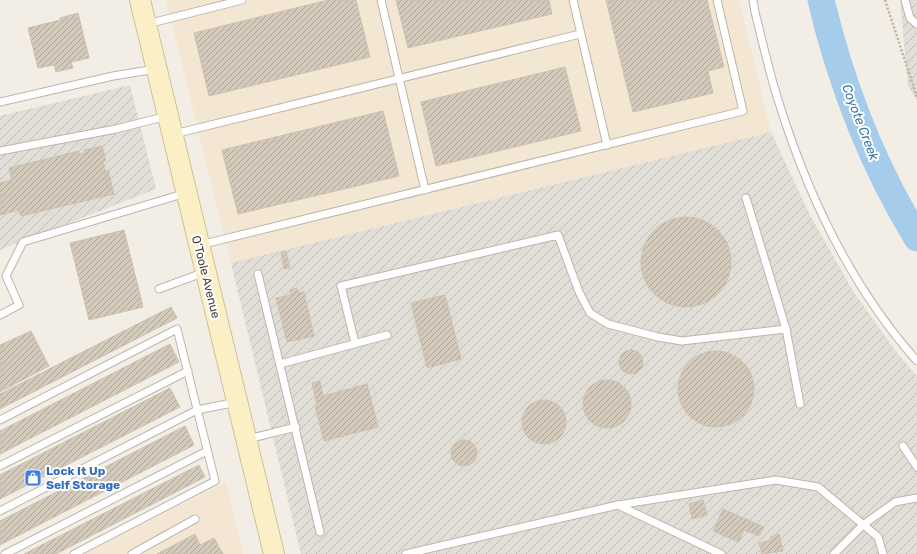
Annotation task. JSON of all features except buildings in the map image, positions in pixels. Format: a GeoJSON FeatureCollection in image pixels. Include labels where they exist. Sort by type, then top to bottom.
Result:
{"type":"FeatureCollection","features":[{"type":"Feature","properties":{"kind":"street","name":"O’Toole Avenue"},"geometry":{"type":"LineString","coordinates":[[140,0],[274,554]]}},
{"type":"Feature","properties":{"kind":"lane"},"geometry":{"type":"LineString","coordinates":[[145,24],[242,0]]}},
{"type":"Feature","properties":{"kind":"lane"},"geometry":{"type":"LineString","coordinates":[[381,0],[398,79],[425,190]]}},
{"type":"Feature","properties":{"kind":"lane"},"geometry":{"type":"LineString","coordinates":[[573,0],[607,145]]}},
{"type":"Feature","properties":{"kind":"lane"},"geometry":{"type":"LineString","coordinates":[[199,246],[744,111],[717,0]]}},
{"type":"Feature","properties":{"kind":"lane"},"geometry":{"type":"LineString","coordinates":[[754,0],[755,12],[780,106],[822,214],[861,286],[905,347],[917,361]]}},
{"type":"Feature","properties":{"kind":"lane"},"geometry":{"type":"LineString","coordinates":[[905,0],[910,18],[917,24]]}},
{"type":"Feature","properties":{"kind":"lane"},"geometry":{"type":"LineString","coordinates":[[0,151],[116,129],[170,125],[398,79],[580,34]]}},
{"type":"Feature","properties":{"kind":"lane"},"geometry":{"type":"LineString","coordinates":[[0,102],[113,76],[156,69]]}},
{"type":"Feature","properties":{"kind":"lane"},"geometry":{"type":"LineString","coordinates":[[0,315],[19,305],[6,276],[23,242],[186,193]]}},
{"type":"Feature","properties":{"kind":"lane"},"geometry":{"type":"LineString","coordinates":[[746,198],[786,329],[800,404]]}},
{"type":"Feature","properties":{"kind":"lane"},"geometry":{"type":"LineString","coordinates":[[355,343],[341,286],[558,235],[579,292],[590,313],[608,324],[658,337],[682,341],[786,329]]}},
{"type":"Feature","properties":{"kind":"lane"},"geometry":{"type":"LineString","coordinates":[[159,289],[205,272]]}},
{"type":"Feature","properties":{"kind":"lane"},"geometry":{"type":"LineString","coordinates":[[258,274],[320,532]]}},
{"type":"Feature","properties":{"kind":"lane"},"geometry":{"type":"LineString","coordinates":[[0,420],[177,329],[215,481],[74,554]]}},
{"type":"Feature","properties":{"kind":"lane"},"geometry":{"type":"LineString","coordinates":[[280,364],[387,335]]}},
{"type":"Feature","properties":{"kind":"lane"},"geometry":{"type":"LineString","coordinates":[[0,466],[188,371]]}},
{"type":"Feature","properties":{"kind":"lane"},"geometry":{"type":"LineString","coordinates":[[0,511],[197,410],[237,402]]}},
{"type":"Feature","properties":{"kind":"lane"},"geometry":{"type":"LineString","coordinates":[[246,439],[296,427]]}},
{"type":"Feature","properties":{"kind":"lane"},"geometry":{"type":"LineString","coordinates":[[903,446],[917,467]]}},
{"type":"Feature","properties":{"kind":"lane"},"geometry":{"type":"LineString","coordinates":[[5,554],[207,451]]}},
{"type":"Feature","properties":{"kind":"lane"},"geometry":{"type":"LineString","coordinates":[[406,554],[618,505],[776,480],[818,487],[878,537],[883,554]]}},
{"type":"Feature","properties":{"kind":"lane"},"geometry":{"type":"LineString","coordinates":[[834,554],[862,524],[895,502],[917,498]]}},
{"type":"Feature","properties":{"kind":"lane"},"geometry":{"type":"LineString","coordinates":[[618,505],[721,554]]}},
{"type":"Feature","properties":{"kind":"lane"},"geometry":{"type":"LineString","coordinates":[[132,554],[195,520]]}},
{"type":"Feature","properties":{"kind":"path"},"geometry":{"type":"LineString","coordinates":[[886,0],[917,97]]}},
{"type":"Feature","properties":{"kind":"shaded area"},"geometry":{"type":"Polygon","coordinates":[[[166,0],[739,0],[771,132],[231,263],[166,0]]]}},
{"type":"Feature","properties":{"kind":"shaded area"},"geometry":{"type":"Polygon","coordinates":[[[900,0],[917,0],[917,101],[908,86],[900,0]]]}},
{"type":"Feature","properties":{"kind":"shaded area"},"geometry":{"type":"Polygon","coordinates":[[[130,85],[156,189],[0,250],[0,116],[130,85]]]}},
{"type":"Feature","properties":{"kind":"shaded area"},"geometry":{"type":"Polygon","coordinates":[[[771,132],[810,215],[853,291],[897,353],[917,376],[917,554],[301,554],[231,263],[771,132]]]}},
{"type":"Feature","properties":{"kind":"shaded area"},"geometry":{"type":"Polygon","coordinates":[[[226,482],[243,554],[85,554],[226,482]]]}},
{"type":"Feature","properties":{"kind":"waterway","name":"Coyote Creek"},"geometry":{"type":"LineString","coordinates":[[821,0],[838,62],[860,123],[886,181],[917,238]]}},
{"type":"Feature","properties":{"kind":"place","name":"Lock It Up Self Storage"},"geometry":{"type":"Point","coordinates":[33,478]}}]}
